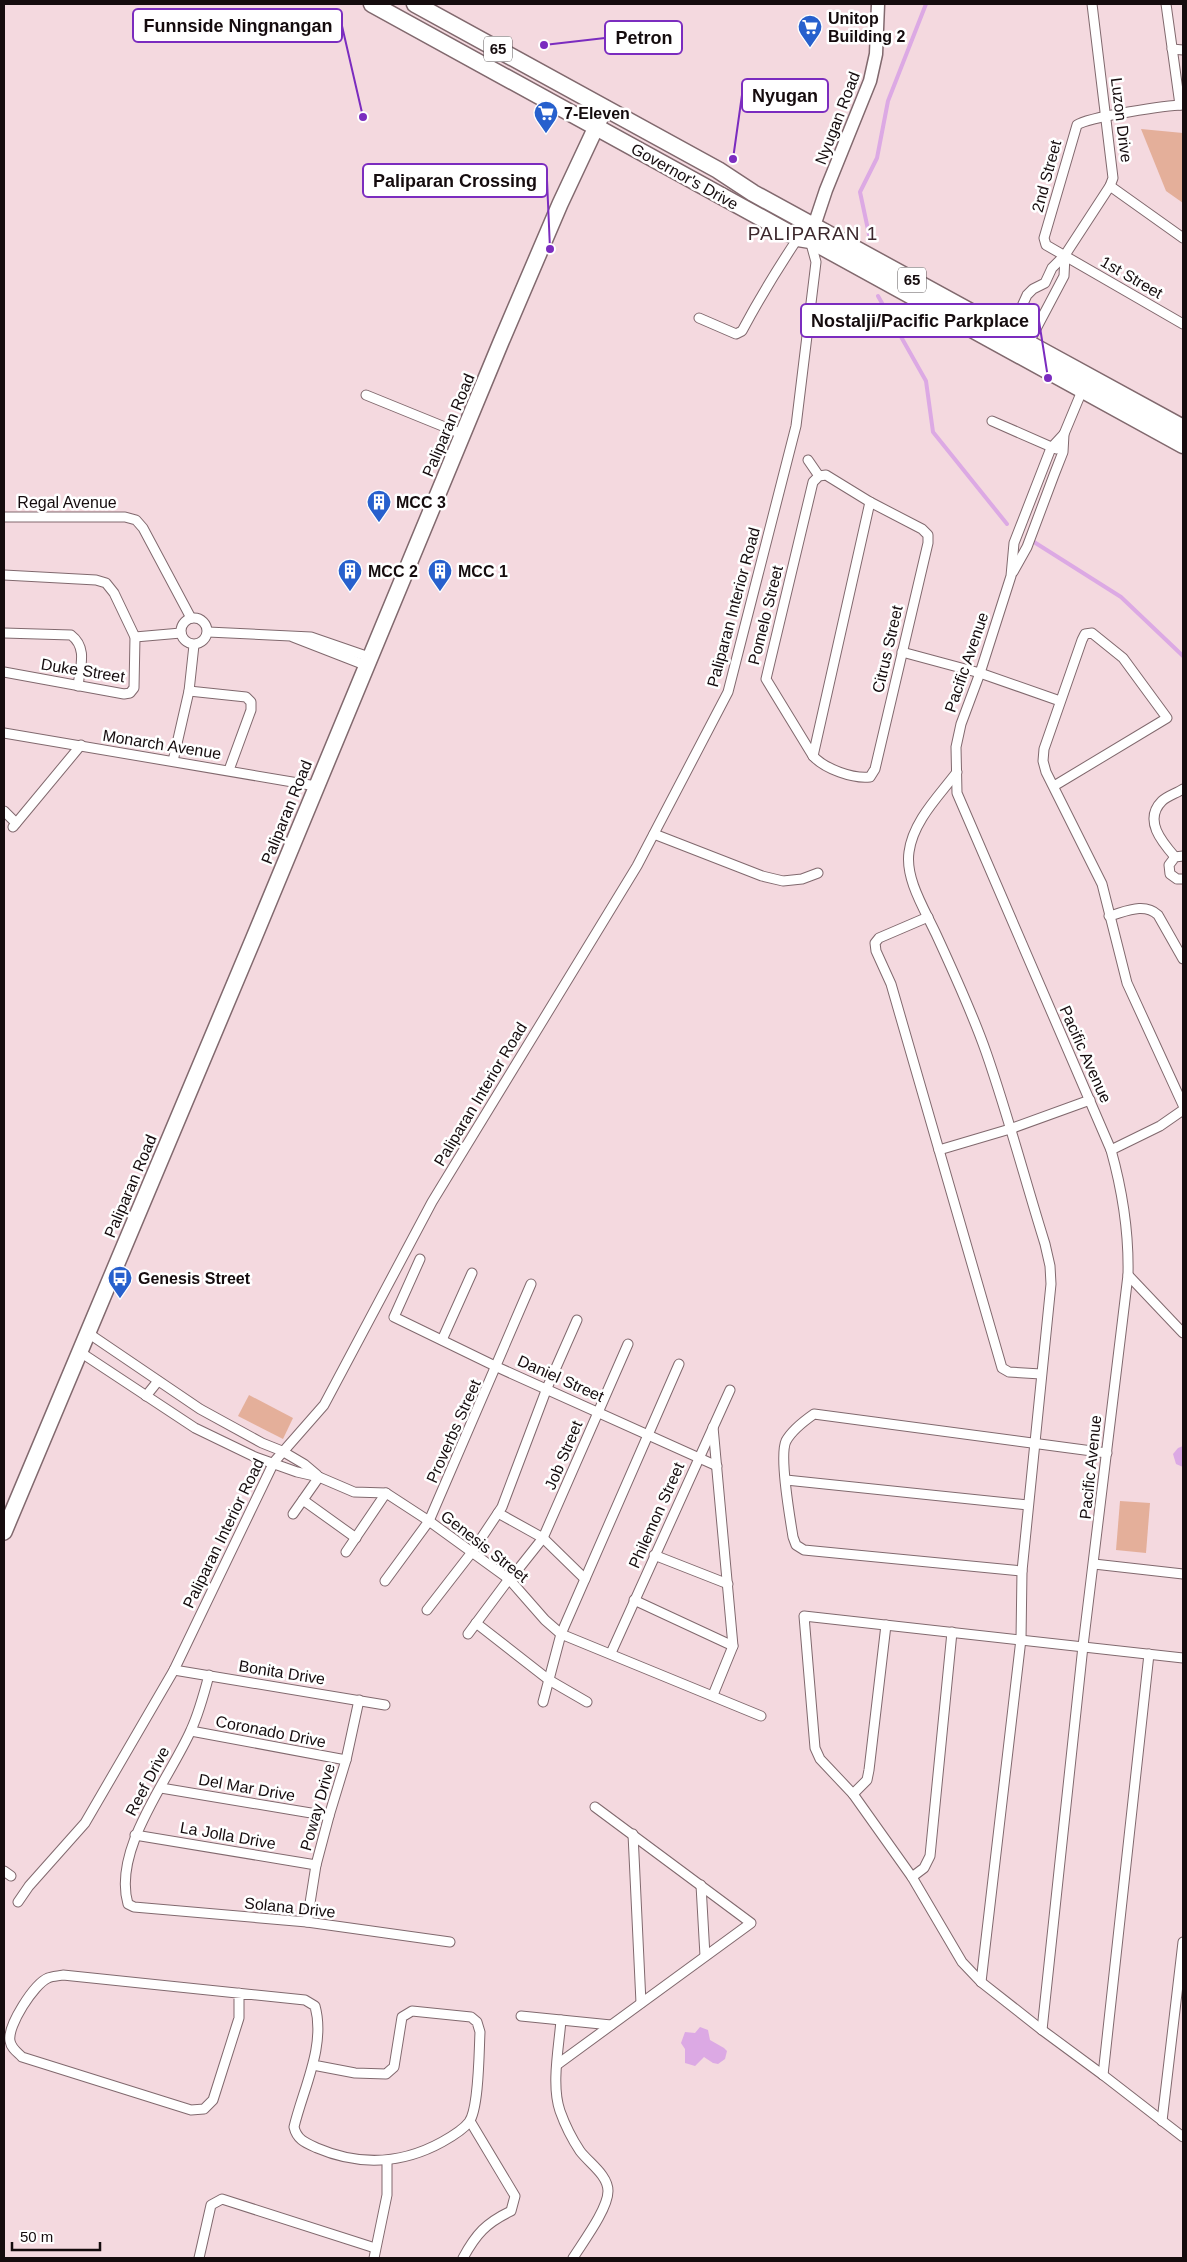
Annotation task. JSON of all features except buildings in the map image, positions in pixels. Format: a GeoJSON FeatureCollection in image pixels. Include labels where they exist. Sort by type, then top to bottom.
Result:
{"type":"FeatureCollection","features":[{"type":"Feature","properties":{"kind":"highway","name":"Governor's Drive"},"geometry":{"type":"LineString","coordinates":[[372,4],[595,126],[1025,350],[1085,383],[1183,445]]}},
{"type":"Feature","properties":{"kind":"highway","name":"Governor's Drive"},"geometry":{"type":"LineString","coordinates":[[415,4],[718,170],[753,193],[807,235]]}},
{"type":"Feature","properties":{"kind":"highway","name":"Governor's Drive"},"geometry":{"type":"LineString","coordinates":[[1085,383],[1183,428]]}},
{"type":"Feature","properties":{"kind":"main road","name":"Nyugan Road"},"geometry":{"type":"LineString","coordinates":[[807,235],[856,120],[870,81],[876,54],[878,4]]}},
{"type":"Feature","properties":{"kind":"main road","name":"Paliparan Road"},"geometry":{"type":"LineString","coordinates":[[4,1532],[462,434],[595,126],[605,108]]}},
{"type":"Feature","properties":{"kind":"street","name":"Luzon Drive"},"geometry":{"type":"LineString","coordinates":[[1006,340],[1027,295],[1033,289],[1045,283],[1052,268],[1065,255],[1110,186],[1113,178],[1092,4]]}},
{"type":"Feature","properties":{"kind":"street"},"geometry":{"type":"LineString","coordinates":[[1166,4],[1182,105]]}},
{"type":"Feature","properties":{"kind":"street"},"geometry":{"type":"LineString","coordinates":[[1172,48],[1183,50]]}},
{"type":"Feature","properties":{"kind":"street","name":"2nd Street"},"geometry":{"type":"LineString","coordinates":[[1065,255],[1046,245],[1044,238],[1074,130],[1083,121],[1182,105]]}},
{"type":"Feature","properties":{"kind":"street"},"geometry":{"type":"LineString","coordinates":[[1110,186],[1183,238]]}},
{"type":"Feature","properties":{"kind":"street"},"geometry":{"type":"LineString","coordinates":[[699,318],[736,334],[742,331],[766,287],[807,235]]}},
{"type":"Feature","properties":{"kind":"street","name":"Paliparan Interior Road"},"geometry":{"type":"LineString","coordinates":[[18,1902],[28,1886],[85,1823],[174,1670],[274,1462],[324,1405],[432,1202],[654,834],[728,692],[796,426],[816,262],[807,235]]}},
{"type":"Feature","properties":{"kind":"street"},"geometry":{"type":"LineString","coordinates":[[1025,350],[1064,276],[1065,255]]}},
{"type":"Feature","properties":{"kind":"street","name":"1st Street"},"geometry":{"type":"LineString","coordinates":[[1065,255],[1183,324]]}},
{"type":"Feature","properties":{"kind":"street","name":"Pacific Avenue"},"geometry":{"type":"LineString","coordinates":[[1042,2030],[1083,1646],[1128,1275],[1128,1234],[1120,1182],[1111,1150],[957,793],[956,747],[960,724],[980,673],[1011,576],[1027,547],[1062,452],[1064,434],[1085,383]]}},
{"type":"Feature","properties":{"kind":"street"},"geometry":{"type":"LineString","coordinates":[[366,395],[462,434]]}},
{"type":"Feature","properties":{"kind":"street"},"geometry":{"type":"LineString","coordinates":[[992,421],[1062,452]]}},
{"type":"Feature","properties":{"kind":"street","name":"Pacific Avenue"},"geometry":{"type":"LineString","coordinates":[[1011,576],[1014,543],[1051,448],[1064,434]]}},
{"type":"Feature","properties":{"kind":"street"},"geometry":{"type":"LineString","coordinates":[[808,460],[822,476],[870,502],[813,756]]}},
{"type":"Feature","properties":{"kind":"street"},"geometry":{"type":"LineString","coordinates":[[1042,470],[1054,475]]}},
{"type":"Feature","properties":{"kind":"street","name":"Pomelo Street"},"geometry":{"type":"LineString","coordinates":[[822,476],[813,482],[766,679],[813,756],[821,764],[862,778],[870,777]]}},
{"type":"Feature","properties":{"kind":"street","name":"Citrus Street"},"geometry":{"type":"LineString","coordinates":[[870,502],[922,529],[928,535],[928,543],[875,769],[870,777]]}},
{"type":"Feature","properties":{"kind":"street","name":"Regal Avenue"},"geometry":{"type":"LineString","coordinates":[[4,517],[125,517],[136,520],[143,528],[191,618]]}},
{"type":"Feature","properties":{"kind":"street"},"geometry":{"type":"LineString","coordinates":[[1021,525],[1033,530]]}},
{"type":"Feature","properties":{"kind":"street"},"geometry":{"type":"LineString","coordinates":[[4,575],[96,580],[106,583],[114,593],[135,637],[181,633]]}},
{"type":"Feature","properties":{"kind":"street"},"geometry":{"type":"LineString","coordinates":[[191,618],[196,618],[205,623],[208,632],[205,640],[194,644],[184,640],[181,633],[184,624],[191,618]]}},
{"type":"Feature","properties":{"kind":"street"},"geometry":{"type":"LineString","coordinates":[[208,632],[311,637],[367,661]]}},
{"type":"Feature","properties":{"kind":"street"},"geometry":{"type":"LineString","coordinates":[[4,633],[72,635],[78,640],[82,648],[78,686]]}},
{"type":"Feature","properties":{"kind":"street"},"geometry":{"type":"LineString","coordinates":[[1054,786],[1167,718],[1123,658],[1092,633],[1085,634],[1082,640],[1044,749],[1043,761],[1054,786],[1102,884],[1127,983],[1183,1105]]}},
{"type":"Feature","properties":{"kind":"street","name":"Duke Street"},"geometry":{"type":"LineString","coordinates":[[4,672],[78,686],[130,693],[134,688],[135,637]]}},
{"type":"Feature","properties":{"kind":"street"},"geometry":{"type":"LineString","coordinates":[[173,761],[189,690],[194,644]]}},
{"type":"Feature","properties":{"kind":"street"},"geometry":{"type":"LineString","coordinates":[[902,652],[980,673],[1060,701]]}},
{"type":"Feature","properties":{"kind":"street"},"geometry":{"type":"LineString","coordinates":[[189,690],[246,697],[251,702],[250,710],[229,770]]}},
{"type":"Feature","properties":{"kind":"street","name":"Monarch Avenue"},"geometry":{"type":"LineString","coordinates":[[4,733],[316,786]]}},
{"type":"Feature","properties":{"kind":"street"},"geometry":{"type":"LineString","coordinates":[[4,811],[15,825],[81,745]]}},
{"type":"Feature","properties":{"kind":"street"},"geometry":{"type":"LineString","coordinates":[[957,772],[921,820],[913,836],[909,853],[910,871],[928,917],[958,981],[986,1052],[1050,1266],[1051,1284],[1022,1571],[1021,1640],[981,1982]]}},
{"type":"Feature","properties":{"kind":"street"},"geometry":{"type":"LineString","coordinates":[[1183,789],[1162,801],[1155,811],[1154,824],[1158,837],[1179,857],[1169,864],[1170,874],[1177,879],[1183,878]]}},
{"type":"Feature","properties":{"kind":"street"},"geometry":{"type":"LineString","coordinates":[[654,834],[762,876],[783,881],[802,879],[818,874]]}},
{"type":"Feature","properties":{"kind":"street"},"geometry":{"type":"LineString","coordinates":[[1109,916],[1144,908],[1152,910],[1158,915],[1183,959]]}},
{"type":"Feature","properties":{"kind":"street"},"geometry":{"type":"LineString","coordinates":[[928,917],[879,938],[875,943],[876,951],[891,984],[1002,1368],[1008,1372],[1041,1374]]}},
{"type":"Feature","properties":{"kind":"street"},"geometry":{"type":"LineString","coordinates":[[939,1150],[1010,1129],[1090,1100]]}},
{"type":"Feature","properties":{"kind":"street"},"geometry":{"type":"LineString","coordinates":[[1111,1150],[1160,1126],[1183,1110]]}},
{"type":"Feature","properties":{"kind":"street","name":"Daniel Street"},"geometry":{"type":"LineString","coordinates":[[420,1259],[394,1317],[497,1367],[717,1466]]}},
{"type":"Feature","properties":{"kind":"street"},"geometry":{"type":"LineString","coordinates":[[442,1340],[472,1273]]}},
{"type":"Feature","properties":{"kind":"street"},"geometry":{"type":"LineString","coordinates":[[1128,1275],[1183,1333]]}},
{"type":"Feature","properties":{"kind":"street","name":"Proverbs Street"},"geometry":{"type":"LineString","coordinates":[[386,1580],[429,1521],[497,1367],[531,1284]]}},
{"type":"Feature","properties":{"kind":"street"},"geometry":{"type":"LineString","coordinates":[[427,1610],[472,1552],[498,1513],[547,1388],[577,1320]]}},
{"type":"Feature","properties":{"kind":"street"},"geometry":{"type":"LineString","coordinates":[[88,1332],[200,1410],[304,1464],[319,1476],[354,1492],[386,1493]]}},
{"type":"Feature","properties":{"kind":"street","name":"Job Street"},"geometry":{"type":"LineString","coordinates":[[516,1572],[543,1538],[628,1344]]}},
{"type":"Feature","properties":{"kind":"street"},"geometry":{"type":"LineString","coordinates":[[80,1352],[194,1428],[256,1457],[297,1472],[319,1476]]}},
{"type":"Feature","properties":{"kind":"street"},"geometry":{"type":"LineString","coordinates":[[544,1702],[562,1634],[679,1364]]}},
{"type":"Feature","properties":{"kind":"street"},"geometry":{"type":"LineString","coordinates":[[146,1396],[158,1381]]}},
{"type":"Feature","properties":{"kind":"street","name":"Philemon Street"},"geometry":{"type":"LineString","coordinates":[[611,1654],[730,1390]]}},
{"type":"Feature","properties":{"kind":"street"},"geometry":{"type":"LineString","coordinates":[[1022,1571],[804,1550],[796,1545],[793,1537],[783,1457],[786,1442],[804,1421],[814,1414],[1107,1453]]}},
{"type":"Feature","properties":{"kind":"street"},"geometry":{"type":"LineString","coordinates":[[713,1426],[733,1646],[713,1695]]}},
{"type":"Feature","properties":{"kind":"street"},"geometry":{"type":"LineString","coordinates":[[293,1514],[319,1476]]}},
{"type":"Feature","properties":{"kind":"street"},"geometry":{"type":"LineString","coordinates":[[786,1480],[1028,1505]]}},
{"type":"Feature","properties":{"kind":"street"},"geometry":{"type":"LineString","coordinates":[[346,1552],[386,1493]]}},
{"type":"Feature","properties":{"kind":"street","name":"Genesis Street"},"geometry":{"type":"LineString","coordinates":[[386,1493],[429,1521],[509,1579],[545,1620],[562,1634],[761,1716]]}},
{"type":"Feature","properties":{"kind":"street"},"geometry":{"type":"LineString","coordinates":[[303,1500],[356,1538]]}},
{"type":"Feature","properties":{"kind":"street"},"geometry":{"type":"LineString","coordinates":[[498,1513],[543,1538],[585,1579]]}},
{"type":"Feature","properties":{"kind":"street"},"geometry":{"type":"LineString","coordinates":[[654,1555],[728,1584]]}},
{"type":"Feature","properties":{"kind":"street"},"geometry":{"type":"LineString","coordinates":[[1094,1564],[1183,1574]]}},
{"type":"Feature","properties":{"kind":"street"},"geometry":{"type":"LineString","coordinates":[[468,1634],[509,1579]]}},
{"type":"Feature","properties":{"kind":"street"},"geometry":{"type":"LineString","coordinates":[[634,1600],[733,1646]]}},
{"type":"Feature","properties":{"kind":"street"},"geometry":{"type":"LineString","coordinates":[[1183,1658],[804,1616],[815,1748],[823,1764],[853,1794],[912,1877],[962,1962],[981,1982],[1183,2137]]}},
{"type":"Feature","properties":{"kind":"street"},"geometry":{"type":"LineString","coordinates":[[476,1623],[549,1680],[587,1702]]}},
{"type":"Feature","properties":{"kind":"street"},"geometry":{"type":"LineString","coordinates":[[853,1794],[867,1780],[869,1770],[886,1625]]}},
{"type":"Feature","properties":{"kind":"street"},"geometry":{"type":"LineString","coordinates":[[912,1877],[924,1868],[930,1856],[952,1632]]}},
{"type":"Feature","properties":{"kind":"street"},"geometry":{"type":"LineString","coordinates":[[1103,2075],[1149,1654]]}},
{"type":"Feature","properties":{"kind":"street","name":"Bonita Drive"},"geometry":{"type":"LineString","coordinates":[[174,1670],[385,1705]]}},
{"type":"Feature","properties":{"kind":"street","name":"Reef Drive"},"geometry":{"type":"LineString","coordinates":[[128,1904],[126,1898],[127,1871],[135,1835],[191,1730],[209,1676]]}},
{"type":"Feature","properties":{"kind":"street","name":"Poway Drive"},"geometry":{"type":"LineString","coordinates":[[307,1922],[316,1865],[328,1816],[346,1760],[359,1700]]}},
{"type":"Feature","properties":{"kind":"street","name":"Coronado Drive"},"geometry":{"type":"LineString","coordinates":[[191,1730],[346,1760]]}},
{"type":"Feature","properties":{"kind":"street","name":"Del Mar Drive"},"geometry":{"type":"LineString","coordinates":[[161,1788],[328,1816]]}},
{"type":"Feature","properties":{"kind":"street"},"geometry":{"type":"LineString","coordinates":[[558,2064],[751,1923],[595,1807]]}},
{"type":"Feature","properties":{"kind":"street"},"geometry":{"type":"LineString","coordinates":[[632,1834],[641,2003]]}},
{"type":"Feature","properties":{"kind":"street","name":"La Jolla Drive"},"geometry":{"type":"LineString","coordinates":[[135,1835],[316,1865]]}},
{"type":"Feature","properties":{"kind":"street"},"geometry":{"type":"LineString","coordinates":[[701,1885],[705,1956]]}},
{"type":"Feature","properties":{"kind":"street","name":"Solana Drive"},"geometry":{"type":"LineString","coordinates":[[128,1904],[134,1907],[307,1922],[450,1942]]}},
{"type":"Feature","properties":{"kind":"street"},"geometry":{"type":"LineString","coordinates":[[1162,2120],[1183,1942]]}},
{"type":"Feature","properties":{"kind":"street"},"geometry":{"type":"LineString","coordinates":[[239,1994],[239,2018],[213,2100],[204,2109],[191,2110],[22,2057],[14,2049],[10,2040],[11,2032],[23,2005],[38,1985],[48,1977],[63,1975],[305,2000],[315,2006],[319,2019],[313,2065],[294,2127],[296,2135],[304,2142],[330,2154],[360,2160],[387,2161],[427,2150],[452,2137],[470,2121],[477,2101],[480,2032],[477,2022],[471,2016],[412,2011],[402,2017],[394,2067],[386,2074],[355,2073],[313,2065]]}},
{"type":"Feature","properties":{"kind":"street"},"geometry":{"type":"LineString","coordinates":[[521,2016],[611,2025]]}},
{"type":"Feature","properties":{"kind":"street"},"geometry":{"type":"LineString","coordinates":[[561,2020],[556,2089],[559,2109],[565,2125],[581,2152],[603,2177],[608,2189],[607,2200],[574,2258]]}},
{"type":"Feature","properties":{"kind":"street"},"geometry":{"type":"LineString","coordinates":[[463,2258],[484,2226],[511,2211],[515,2196],[470,2121]]}},
{"type":"Feature","properties":{"kind":"street"},"geometry":{"type":"LineString","coordinates":[[374,2258],[388,2195],[387,2161]]}},
{"type":"Feature","properties":{"kind":"street"},"geometry":{"type":"LineString","coordinates":[[199,2258],[211,2206],[222,2199],[375,2248]]}},
{"type":"Feature","properties":{"kind":"shaded area"},"geometry":{"type":"Polygon","coordinates":[[[1141,129],[1183,133],[1183,203],[1166,191],[1141,129]]]}},
{"type":"Feature","properties":{"kind":"shaded area"},"geometry":{"type":"Polygon","coordinates":[[[249,1395],[293,1418],[283,1439],[238,1416],[249,1395]]]}},
{"type":"Feature","properties":{"kind":"shaded area"},"geometry":{"type":"Polygon","coordinates":[[[1183,1446],[1183,1467],[1176,1464],[1173,1454],[1178,1448],[1183,1446]]]}},
{"type":"Feature","properties":{"kind":"shaded area"},"geometry":{"type":"Polygon","coordinates":[[[1120,1501],[1150,1503],[1146,1553],[1116,1550],[1120,1501]]]}},
{"type":"Feature","properties":{"kind":"shaded area"},"geometry":{"type":"Polygon","coordinates":[[[700,2027],[708,2030],[710,2040],[727,2051],[725,2059],[718,2064],[704,2057],[695,2066],[685,2063],[685,2049],[681,2043],[685,2032],[695,2033],[700,2027]]]}},
{"type":"Feature","properties":{"kind":"waterway"},"geometry":{"type":"LineString","coordinates":[[870,239],[860,192],[877,158],[888,101],[926,4]]}},
{"type":"Feature","properties":{"kind":"waterway"},"geometry":{"type":"LineString","coordinates":[[878,296],[926,381],[933,432],[1007,524]]}},
{"type":"Feature","properties":{"kind":"waterway"},"geometry":{"type":"LineString","coordinates":[[1034,542],[1121,597],[1183,656]]}},
{"type":"Feature","properties":{"kind":"place","name":"Petron"},"geometry":{"type":"Point","coordinates":[544,45]}},
{"type":"Feature","properties":{"kind":"place","name":"Unitop Building 2"},"geometry":{"type":"Point","coordinates":[810,48]}},
{"type":"Feature","properties":{"kind":"place","name":"Funnside Ningnangan"},"geometry":{"type":"Point","coordinates":[363,117]}},
{"type":"Feature","properties":{"kind":"place","name":"7-Eleven"},"geometry":{"type":"Point","coordinates":[546,134]}},
{"type":"Feature","properties":{"kind":"place","name":"Nyugan"},"geometry":{"type":"Point","coordinates":[733,159]}},
{"type":"Feature","properties":{"kind":"place","name":"Paliparan Crossing"},"geometry":{"type":"Point","coordinates":[550,249]}},
{"type":"Feature","properties":{"kind":"place","name":"Nostalji/Pacific Parkplace"},"geometry":{"type":"Point","coordinates":[1048,378]}},
{"type":"Feature","properties":{"kind":"place","name":"MCC 3"},"geometry":{"type":"Point","coordinates":[379,523]}},
{"type":"Feature","properties":{"kind":"place","name":"MCC 2"},"geometry":{"type":"Point","coordinates":[350,592]}},
{"type":"Feature","properties":{"kind":"place","name":"MCC 1"},"geometry":{"type":"Point","coordinates":[440,592]}},
{"type":"Feature","properties":{"kind":"place","name":"Genesis Street"},"geometry":{"type":"Point","coordinates":[120,1299]}},
{"type":"Feature","properties":{"kind":"district","name":"PALIPARAN 1"},"geometry":{"type":"Point","coordinates":[813,233]}}]}
